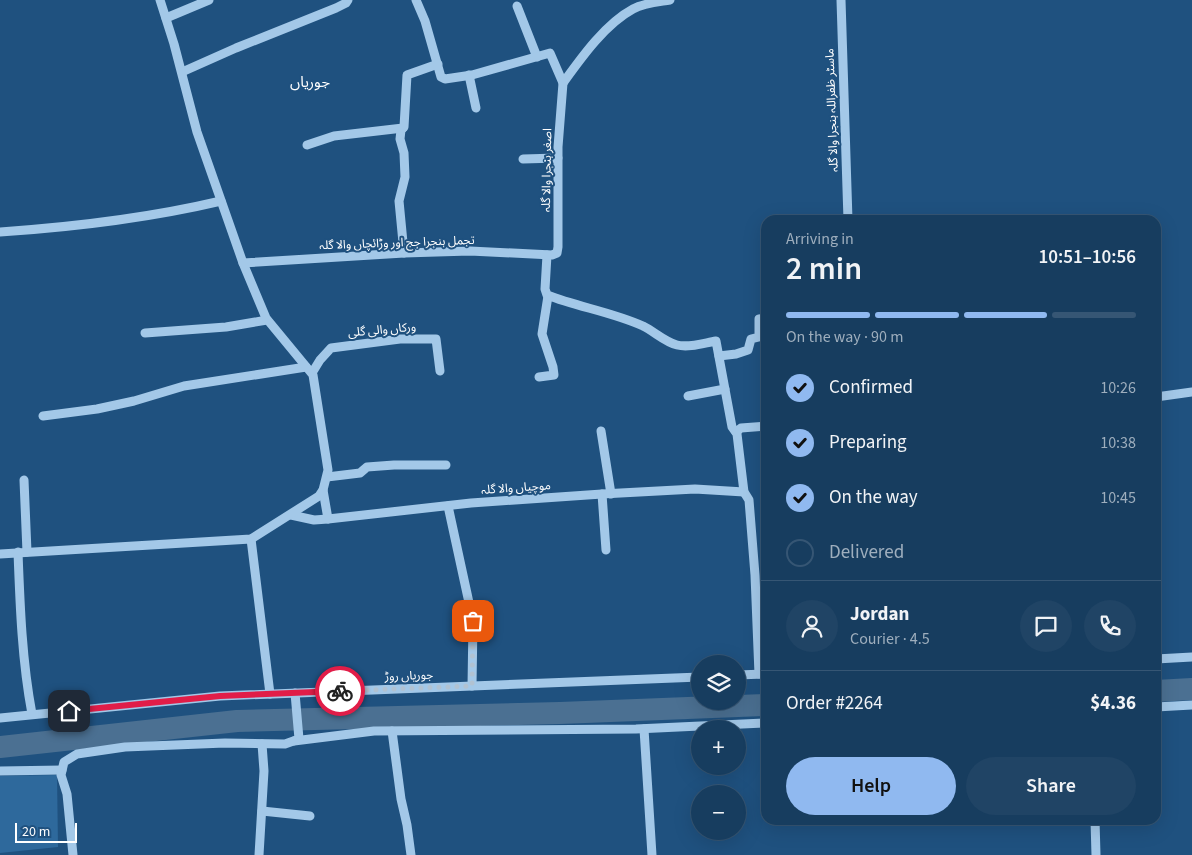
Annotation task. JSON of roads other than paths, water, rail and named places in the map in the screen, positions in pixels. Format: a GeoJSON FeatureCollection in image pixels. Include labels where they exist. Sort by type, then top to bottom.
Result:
{"type":"FeatureCollection","features":[{"type":"Feature","properties":{"kind":"street"},"geometry":{"type":"LineString","coordinates":[[0,554],[251,540],[319,496],[327,477],[326,446],[313,375],[268,320],[243,262],[197,132],[182,72],[160,0]]}},
{"type":"Feature","properties":{"kind":"street"},"geometry":{"type":"LineString","coordinates":[[166,18],[209,0]]}},
{"type":"Feature","properties":{"kind":"street"},"geometry":{"type":"LineString","coordinates":[[182,72],[346,4],[348,0]]}},
{"type":"Feature","properties":{"kind":"street"},"geometry":{"type":"LineString","coordinates":[[416,0],[425,21],[441,77],[445,79],[469,76],[550,53],[564,83],[589,48],[617,21],[633,9],[655,1],[670,0]]}},
{"type":"Feature","properties":{"kind":"street","name":"ماسٹر ظفراللہ ہنجرا والا گلہ"},"geometry":{"type":"LineString","coordinates":[[841,0],[848,215]]}},
{"type":"Feature","properties":{"kind":"street"},"geometry":{"type":"LineString","coordinates":[[516,6],[537,57]]}},
{"type":"Feature","properties":{"kind":"street"},"geometry":{"type":"LineString","coordinates":[[404,253],[399,201],[405,178],[404,153],[400,139],[400,130],[403,128],[407,75],[438,64]]}},
{"type":"Feature","properties":{"kind":"street"},"geometry":{"type":"LineString","coordinates":[[469,76],[476,108]]}},
{"type":"Feature","properties":{"kind":"street","name":"اصغر ہنجرا والا گلہ"},"geometry":{"type":"LineString","coordinates":[[539,377],[554,375],[542,334],[548,296],[544,289],[550,255],[557,254],[558,247],[558,158],[564,83]]}},
{"type":"Feature","properties":{"kind":"street"},"geometry":{"type":"LineString","coordinates":[[307,144],[334,136],[403,128]]}},
{"type":"Feature","properties":{"kind":"street"},"geometry":{"type":"LineString","coordinates":[[524,159],[558,158]]}},
{"type":"Feature","properties":{"kind":"street"},"geometry":{"type":"LineString","coordinates":[[0,232],[72,227],[221,201]]}},
{"type":"Feature","properties":{"kind":"street","name":"تجمل ہنجرا جج اور وڑائچاں والا گلہ"},"geometry":{"type":"LineString","coordinates":[[243,262],[404,253],[470,252],[550,255]]}},
{"type":"Feature","properties":{"kind":"street"},"geometry":{"type":"LineString","coordinates":[[548,296],[592,308],[644,327],[664,340],[677,345],[687,346],[716,341],[732,427],[736,432],[744,492],[749,500],[761,660]]}},
{"type":"Feature","properties":{"kind":"street"},"geometry":{"type":"LineString","coordinates":[[719,356],[748,350],[751,339],[759,338],[759,319],[761,319]]}},
{"type":"Feature","properties":{"kind":"street"},"geometry":{"type":"LineString","coordinates":[[145,333],[226,327],[268,320]]}},
{"type":"Feature","properties":{"kind":"street","name":"ورکاں والی گلی"},"geometry":{"type":"LineString","coordinates":[[309,370],[331,348],[400,339],[436,339],[440,371]]}},
{"type":"Feature","properties":{"kind":"street"},"geometry":{"type":"LineString","coordinates":[[43,416],[97,410],[184,386],[309,370]]}},
{"type":"Feature","properties":{"kind":"street"},"geometry":{"type":"LineString","coordinates":[[688,396],[725,389]]}},
{"type":"Feature","properties":{"kind":"street"},"geometry":{"type":"LineString","coordinates":[[1161,396],[1192,392]]}},
{"type":"Feature","properties":{"kind":"street"},"geometry":{"type":"LineString","coordinates":[[736,432],[741,428],[761,426]]}},
{"type":"Feature","properties":{"kind":"street"},"geometry":{"type":"LineString","coordinates":[[601,430],[606,494],[606,550]]}},
{"type":"Feature","properties":{"kind":"street"},"geometry":{"type":"LineString","coordinates":[[327,477],[360,473],[367,467],[446,465]]}},
{"type":"Feature","properties":{"kind":"street"},"geometry":{"type":"LineString","coordinates":[[24,480],[22,614],[32,714]]}},
{"type":"Feature","properties":{"kind":"street","name":"موچیاں والا گلہ"},"geometry":{"type":"LineString","coordinates":[[291,515],[314,520],[448,506],[695,488],[744,492]]}},
{"type":"Feature","properties":{"kind":"street"},"geometry":{"type":"LineString","coordinates":[[323,490],[328,519]]}},
{"type":"Feature","properties":{"kind":"street"},"geometry":{"type":"LineString","coordinates":[[448,506],[473,621],[472,686]]}},
{"type":"Feature","properties":{"kind":"street"},"geometry":{"type":"LineString","coordinates":[[251,540],[270,694]]}},
{"type":"Feature","properties":{"kind":"street"},"geometry":{"type":"LineString","coordinates":[[1161,659],[1192,657]]}},
{"type":"Feature","properties":{"kind":"street"},"geometry":{"type":"LineString","coordinates":[[746,675],[761,674]]}},
{"type":"Feature","properties":{"kind":"street","name":"جوریاں روڑ"},"geometry":{"type":"LineString","coordinates":[[0,718],[220,696],[691,677]]}},
{"type":"Feature","properties":{"kind":"street"},"geometry":{"type":"LineString","coordinates":[[73,855],[67,794],[61,775],[64,762],[77,754],[125,747],[225,743],[285,744],[299,739],[295,693]]}},
{"type":"Feature","properties":{"kind":"street"},"geometry":{"type":"LineString","coordinates":[[1161,707],[1192,705]]}},
{"type":"Feature","properties":{"kind":"street"},"geometry":{"type":"LineString","coordinates":[[294,740],[392,731],[644,728],[761,723]]}},
{"type":"Feature","properties":{"kind":"street"},"geometry":{"type":"LineString","coordinates":[[644,728],[652,855]]}},
{"type":"Feature","properties":{"kind":"street"},"geometry":{"type":"LineString","coordinates":[[392,731],[401,799],[412,855]]}},
{"type":"Feature","properties":{"kind":"street"},"geometry":{"type":"LineString","coordinates":[[259,855],[264,771],[262,744]]}},
{"type":"Feature","properties":{"kind":"street"},"geometry":{"type":"LineString","coordinates":[[0,771],[62,770]]}},
{"type":"Feature","properties":{"kind":"street"},"geometry":{"type":"LineString","coordinates":[[262,811],[310,816]]}},
{"type":"Feature","properties":{"kind":"street"},"geometry":{"type":"LineString","coordinates":[[1095,825],[1096,855]]}},
{"type":"Feature","properties":{"kind":"waterway"},"geometry":{"type":"LineString","coordinates":[[1161,691],[1192,689]]}},
{"type":"Feature","properties":{"kind":"waterway"},"geometry":{"type":"LineString","coordinates":[[0,747],[237,721],[560,713],[761,705]]}},
{"type":"Feature","properties":{"kind":"district","name":"جوریاں"},"geometry":{"type":"Point","coordinates":[310,82]}}]}
